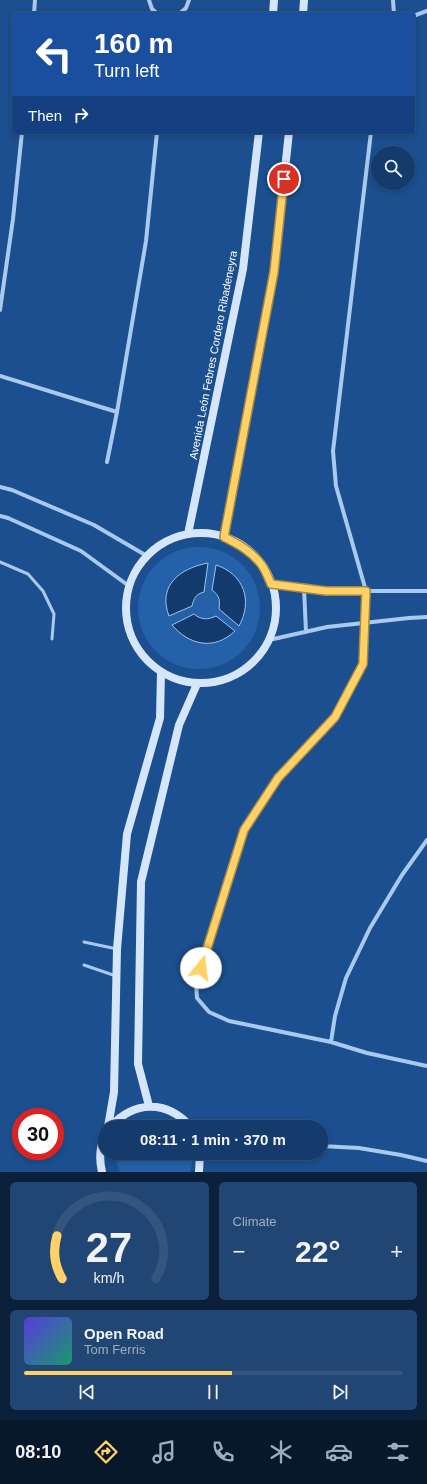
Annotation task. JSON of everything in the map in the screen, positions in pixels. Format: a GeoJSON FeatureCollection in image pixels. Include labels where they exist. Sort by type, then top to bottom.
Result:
{"type":"FeatureCollection","features":[{"type":"Feature","properties":{"kind":"street"},"geometry":{"type":"LineString","coordinates":[[34,12],[35,0]]}},
{"type":"Feature","properties":{"kind":"street"},"geometry":{"type":"LineString","coordinates":[[149,0],[152,8],[156,12]]}},
{"type":"Feature","properties":{"kind":"street"},"geometry":{"type":"LineString","coordinates":[[182,12],[186,8],[189,0]]}},
{"type":"Feature","properties":{"kind":"street"},"geometry":{"type":"LineString","coordinates":[[273,12],[274,0]]}},
{"type":"Feature","properties":{"kind":"street"},"geometry":{"type":"LineString","coordinates":[[393,0],[394,12]]}},
{"type":"Feature","properties":{"kind":"street"},"geometry":{"type":"LineString","coordinates":[[303,12],[304,1]]}},
{"type":"Feature","properties":{"kind":"street"},"geometry":{"type":"LineString","coordinates":[[415,15],[427,11]]}},
{"type":"Feature","properties":{"kind":"street"},"geometry":{"type":"LineString","coordinates":[[0,310],[13,219],[22,134]]}},
{"type":"Feature","properties":{"kind":"street"},"geometry":{"type":"LineString","coordinates":[[107,462],[146,241],[157,134]]}},
{"type":"Feature","properties":{"kind":"street","name":"Avenida León Febres Cordero Ribadeneyra"},"geometry":{"type":"LineString","coordinates":[[188,534],[243,269],[259,134]]}},
{"type":"Feature","properties":{"kind":"street"},"geometry":{"type":"LineString","coordinates":[[224,537],[274,272],[289,134]]}},
{"type":"Feature","properties":{"kind":"street"},"geometry":{"type":"LineString","coordinates":[[371,134],[333,451],[336,486],[366,591],[363,664],[335,717],[278,778],[244,830],[196,982],[197,998],[209,1012],[229,1021],[331,1042],[367,1053],[427,1066]]}},
{"type":"Feature","properties":{"kind":"street"},"geometry":{"type":"LineString","coordinates":[[0,376],[117,412]]}},
{"type":"Feature","properties":{"kind":"street"},"geometry":{"type":"LineString","coordinates":[[0,487],[12,490],[94,525],[147,556]]}},
{"type":"Feature","properties":{"kind":"street"},"geometry":{"type":"LineString","coordinates":[[0,516],[8,518],[81,551],[129,586]]}},
{"type":"Feature","properties":{"kind":"street"},"geometry":{"type":"LineString","coordinates":[[206,533],[224,537],[244,548],[261,564],[271,584],[275,602],[274,622],[269,640],[256,658],[240,673],[219,681],[197,684],[178,680],[161,672],[143,656],[130,635],[126,610],[129,586],[136,570],[147,556],[165,542],[188,534],[206,533]]}},
{"type":"Feature","properties":{"kind":"street"},"geometry":{"type":"LineString","coordinates":[[271,584],[326,591],[427,591]]}},
{"type":"Feature","properties":{"kind":"street"},"geometry":{"type":"LineString","coordinates":[[304,588],[306,632]]}},
{"type":"Feature","properties":{"kind":"street"},"geometry":{"type":"LineString","coordinates":[[269,640],[327,627],[408,618],[427,618]]}},
{"type":"Feature","properties":{"kind":"street"},"geometry":{"type":"LineString","coordinates":[[110,1120],[114,1092],[117,948],[127,834],[160,718],[161,672]]}},
{"type":"Feature","properties":{"kind":"street"},"geometry":{"type":"LineString","coordinates":[[149,1106],[138,1064],[141,882],[179,725],[197,684]]}},
{"type":"Feature","properties":{"kind":"street"},"geometry":{"type":"LineString","coordinates":[[331,1042],[335,1016],[346,978],[370,928],[402,875],[427,840]]}},
{"type":"Feature","properties":{"kind":"street"},"geometry":{"type":"LineString","coordinates":[[117,1120],[134,1109],[149,1106],[165,1109],[179,1115],[184,1120]]}},
{"type":"Feature","properties":{"kind":"street"},"geometry":{"type":"LineString","coordinates":[[328,1146],[359,1148],[427,1161]]}},
{"type":"Feature","properties":{"kind":"street"},"geometry":{"type":"LineString","coordinates":[[99,1160],[102,1172]]}},
{"type":"Feature","properties":{"kind":"street"},"geometry":{"type":"LineString","coordinates":[[199,1172],[200,1160]]}},
{"type":"Feature","properties":{"kind":"lane"},"geometry":{"type":"LineString","coordinates":[[0,562],[28,574],[43,591],[54,614],[52,639]]}},
{"type":"Feature","properties":{"kind":"lane"},"geometry":{"type":"LineString","coordinates":[[84,942],[117,948]]}},
{"type":"Feature","properties":{"kind":"lane"},"geometry":{"type":"LineString","coordinates":[[84,965],[116,976]]}},
{"type":"Feature","properties":{"kind":"shaded area"},"geometry":{"type":"Polygon","coordinates":[[[199,547],[222,552],[242,565],[255,585],[260,608],[255,631],[242,651],[222,664],[199,669],[176,664],[156,651],[143,631],[138,608],[143,585],[156,565],[176,552],[199,547]]]}},
{"type":"Feature","properties":{"kind":"shaded area"},"geometry":{"type":"Polygon","coordinates":[[[208,563],[204,592],[196,597],[192,606],[169,616],[166,605],[166,595],[174,580],[189,569],[208,563]]]}},
{"type":"Feature","properties":{"kind":"shaded area"},"geometry":{"type":"Polygon","coordinates":[[[216,565],[226,569],[233,575],[243,590],[245,607],[239,626],[219,609],[219,598],[212,590],[216,565]]]}},
{"type":"Feature","properties":{"kind":"shaded area"},"geometry":{"type":"Polygon","coordinates":[[[194,614],[205,619],[216,616],[235,631],[219,641],[202,643],[194,641],[179,632],[172,625],[194,614]]]}},
{"type":"Feature","properties":{"kind":"shaded area"},"geometry":{"type":"Polygon","coordinates":[[[117,1160],[192,1160],[190,1172],[120,1172],[117,1160]]]}},
{"type":"Feature","properties":{"kind":"route"},"geometry":{"type":"LineString","coordinates":[[201,968],[218,909],[244,830],[278,778],[335,717],[363,664],[366,591],[326,591],[271,584],[261,564],[244,548],[224,537],[274,272],[284,179]]}}]}
